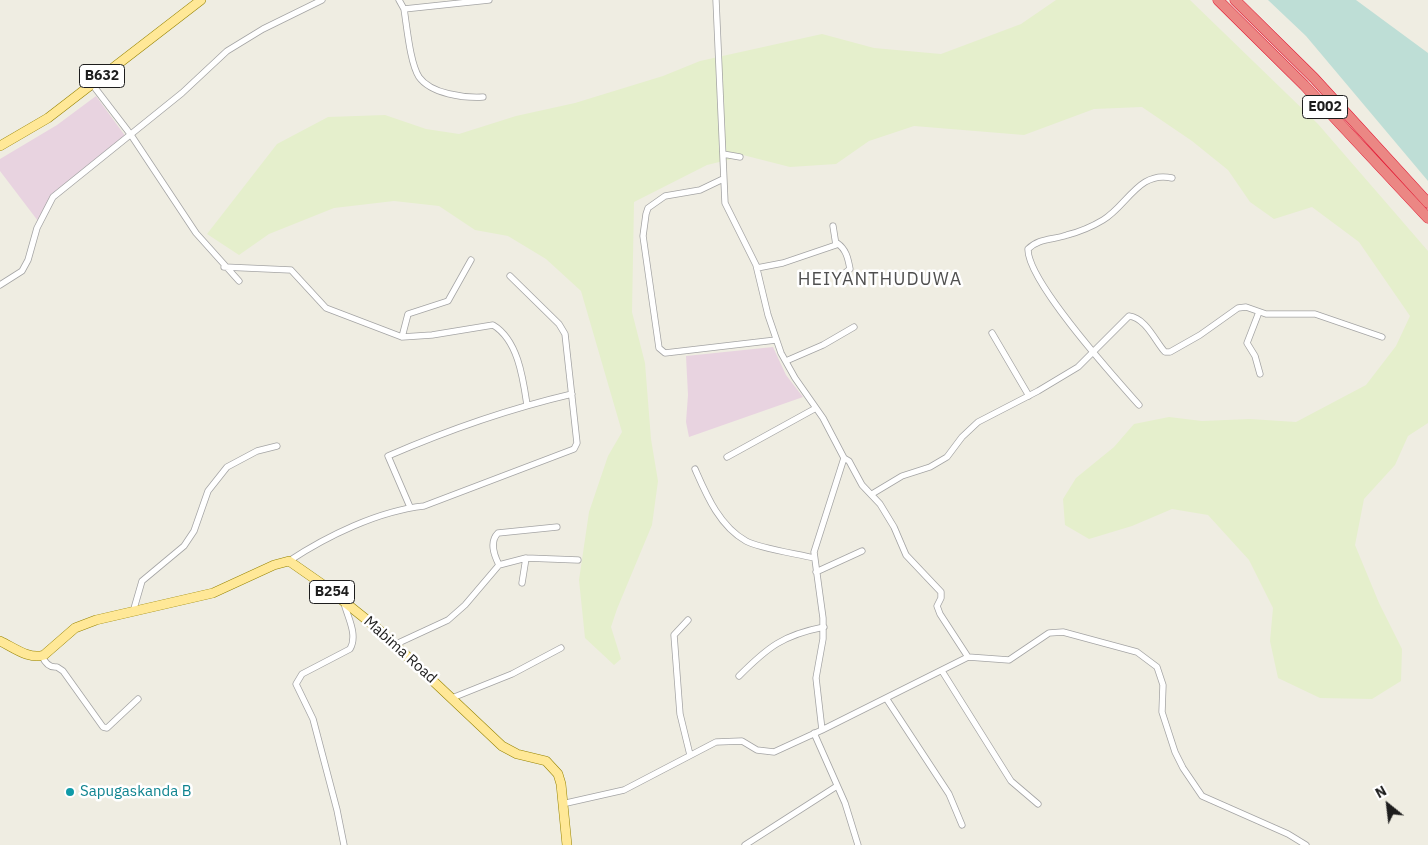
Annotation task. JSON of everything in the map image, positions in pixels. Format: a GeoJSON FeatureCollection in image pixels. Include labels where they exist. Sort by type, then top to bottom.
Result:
{"type":"FeatureCollection","features":[{"type":"Feature","properties":{"kind":"highway","name":"E002"},"geometry":{"type":"LineString","coordinates":[[1218,0],[1304,85],[1428,218]]}},
{"type":"Feature","properties":{"kind":"highway","name":"E002"},"geometry":{"type":"LineString","coordinates":[[1235,0],[1314,78],[1428,203]]}},
{"type":"Feature","properties":{"kind":"main road","name":"B632"},"geometry":{"type":"LineString","coordinates":[[0,146],[48,118],[201,0]]}},
{"type":"Feature","properties":{"kind":"main road"},"geometry":{"type":"LineString","coordinates":[[0,640],[31,656],[42,656],[75,628],[96,620],[213,593],[274,565],[289,561]]}},
{"type":"Feature","properties":{"kind":"main road","name":"Mabima Road"},"geometry":{"type":"LineString","coordinates":[[289,561],[377,628],[393,646],[452,698],[502,746],[517,754],[546,761],[553,766],[561,784],[567,845]]}},
{"type":"Feature","properties":{"kind":"street"},"geometry":{"type":"LineString","coordinates":[[0,284],[22,271],[28,260],[37,228],[53,197],[131,135],[227,51],[263,29],[321,0]]}},
{"type":"Feature","properties":{"kind":"street"},"geometry":{"type":"LineString","coordinates":[[399,0],[404,9],[416,71],[423,82],[454,96],[483,97]]}},
{"type":"Feature","properties":{"kind":"street"},"geometry":{"type":"LineString","coordinates":[[404,9],[487,0]]}},
{"type":"Feature","properties":{"kind":"street"},"geometry":{"type":"LineString","coordinates":[[716,0],[725,203],[757,268],[776,340],[786,361],[830,429],[844,458],[849,461],[862,485],[872,494],[894,527],[906,555],[941,592],[938,608],[968,657]]}},
{"type":"Feature","properties":{"kind":"street"},"geometry":{"type":"LineString","coordinates":[[92,84],[131,135],[196,233],[224,267],[239,281]]}},
{"type":"Feature","properties":{"kind":"street"},"geometry":{"type":"LineString","coordinates":[[723,154],[740,156]]}},
{"type":"Feature","properties":{"kind":"street"},"geometry":{"type":"LineString","coordinates":[[1139,406],[1092,353],[1030,266],[1028,249],[1040,241],[1066,236],[1102,221],[1135,190],[1154,177],[1172,178]]}},
{"type":"Feature","properties":{"kind":"street"},"geometry":{"type":"LineString","coordinates":[[723,179],[700,190],[665,196],[648,208],[643,236],[659,348],[665,353],[776,340]]}},
{"type":"Feature","properties":{"kind":"street"},"geometry":{"type":"LineString","coordinates":[[833,226],[837,243],[844,248],[850,265],[850,269],[845,272]]}},
{"type":"Feature","properties":{"kind":"street"},"geometry":{"type":"LineString","coordinates":[[757,268],[817,253],[837,243]]}},
{"type":"Feature","properties":{"kind":"street"},"geometry":{"type":"LineString","coordinates":[[402,337],[408,314],[448,301],[471,260]]}},
{"type":"Feature","properties":{"kind":"street"},"geometry":{"type":"LineString","coordinates":[[224,267],[292,270],[326,308],[402,337],[432,336],[494,325],[502,330],[522,371],[527,405]]}},
{"type":"Feature","properties":{"kind":"street"},"geometry":{"type":"LineString","coordinates":[[289,561],[317,543],[353,527],[410,508],[424,506],[574,449],[577,443],[565,334],[558,324],[510,276]]}},
{"type":"Feature","properties":{"kind":"street"},"geometry":{"type":"LineString","coordinates":[[872,494],[902,476],[930,467],[947,457],[962,437],[978,422],[1029,396],[1078,367],[1129,316],[1135,317],[1142,323],[1165,352],[1200,335],[1238,308],[1259,312],[1315,314],[1382,338]]}},
{"type":"Feature","properties":{"kind":"street"},"geometry":{"type":"LineString","coordinates":[[1259,312],[1247,343],[1255,356],[1260,374]]}},
{"type":"Feature","properties":{"kind":"street"},"geometry":{"type":"LineString","coordinates":[[786,361],[854,327]]}},
{"type":"Feature","properties":{"kind":"street"},"geometry":{"type":"LineString","coordinates":[[992,333],[1029,396]]}},
{"type":"Feature","properties":{"kind":"street"},"geometry":{"type":"LineString","coordinates":[[410,508],[388,456],[455,427],[527,405],[572,394]]}},
{"type":"Feature","properties":{"kind":"street"},"geometry":{"type":"LineString","coordinates":[[727,457],[816,408]]}},
{"type":"Feature","properties":{"kind":"street"},"geometry":{"type":"LineString","coordinates":[[133,612],[142,581],[184,546],[194,531],[208,491],[227,467],[257,450],[278,446]]}},
{"type":"Feature","properties":{"kind":"street"},"geometry":{"type":"LineString","coordinates":[[822,730],[816,678],[824,627],[814,558],[816,546],[844,458]]}},
{"type":"Feature","properties":{"kind":"street"},"geometry":{"type":"LineString","coordinates":[[695,469],[708,501],[728,525],[746,541],[814,558]]}},
{"type":"Feature","properties":{"kind":"street"},"geometry":{"type":"LineString","coordinates":[[499,565],[493,552],[494,539],[498,532],[557,527]]}},
{"type":"Feature","properties":{"kind":"street"},"geometry":{"type":"LineString","coordinates":[[816,572],[862,551]]}},
{"type":"Feature","properties":{"kind":"street"},"geometry":{"type":"LineString","coordinates":[[522,583],[526,558]]}},
{"type":"Feature","properties":{"kind":"street"},"geometry":{"type":"LineString","coordinates":[[393,646],[448,620],[465,605],[499,565],[526,558],[578,560]]}},
{"type":"Feature","properties":{"kind":"street"},"geometry":{"type":"LineString","coordinates":[[344,601],[354,642],[350,649],[302,674],[296,684],[314,719],[344,845]]}},
{"type":"Feature","properties":{"kind":"street"},"geometry":{"type":"LineString","coordinates":[[688,620],[674,634],[680,714],[690,755]]}},
{"type":"Feature","properties":{"kind":"street"},"geometry":{"type":"LineString","coordinates":[[739,676],[769,648],[782,639],[803,631],[824,627]]}},
{"type":"Feature","properties":{"kind":"street"},"geometry":{"type":"LineString","coordinates":[[562,804],[624,790],[716,742],[742,741],[757,750],[774,752],[968,657],[1009,660],[1049,634],[1063,632],[1137,652],[1157,666],[1163,685],[1162,712],[1175,752],[1182,768],[1202,796],[1288,834],[1306,845]]}},
{"type":"Feature","properties":{"kind":"street"},"geometry":{"type":"LineString","coordinates":[[452,698],[512,674],[561,648]]}},
{"type":"Feature","properties":{"kind":"street"},"geometry":{"type":"LineString","coordinates":[[42,656],[46,663],[52,667],[57,667],[63,672],[102,728],[107,728],[138,699]]}},
{"type":"Feature","properties":{"kind":"street"},"geometry":{"type":"LineString","coordinates":[[942,670],[1011,781],[1038,804]]}},
{"type":"Feature","properties":{"kind":"street"},"geometry":{"type":"LineString","coordinates":[[886,698],[949,794],[962,825]]}},
{"type":"Feature","properties":{"kind":"street"},"geometry":{"type":"LineString","coordinates":[[814,733],[837,786],[858,845]]}},
{"type":"Feature","properties":{"kind":"street"},"geometry":{"type":"LineString","coordinates":[[745,845],[837,786]]}},
{"type":"Feature","properties":{"kind":"shaded area"},"geometry":{"type":"Polygon","coordinates":[[[1268,0],[1356,0],[1428,53],[1428,181],[1306,36],[1268,0]]]}},
{"type":"Feature","properties":{"kind":"shaded area"},"geometry":{"type":"Polygon","coordinates":[[[96,96],[126,137],[48,201],[38,221],[0,171],[0,159],[57,125],[96,96]]]}},
{"type":"Feature","properties":{"kind":"shaded area"},"geometry":{"type":"Polygon","coordinates":[[[773,347],[786,375],[803,397],[689,437],[686,422],[688,395],[686,356],[773,347]]]}},
{"type":"Feature","properties":{"kind":"green space"},"geometry":{"type":"Polygon","coordinates":[[[1056,0],[1190,0],[1318,124],[1428,251],[1428,423],[1408,436],[1395,465],[1364,499],[1355,545],[1379,603],[1402,649],[1401,681],[1372,699],[1320,698],[1278,678],[1270,641],[1273,608],[1249,560],[1208,515],[1172,509],[1132,526],[1089,539],[1065,525],[1063,499],[1076,478],[1114,447],[1134,424],[1169,417],[1202,421],[1250,419],[1296,422],[1366,385],[1396,346],[1410,316],[1359,242],[1312,207],[1274,219],[1250,202],[1228,170],[1192,141],[1142,107],[1094,109],[1024,135],[914,126],[869,141],[836,164],[790,167],[739,154],[740,157],[707,165],[634,202],[632,312],[645,363],[651,439],[658,481],[652,525],[611,627],[621,659],[614,665],[585,638],[579,580],[589,512],[608,456],[622,432],[581,291],[546,259],[508,236],[475,230],[439,206],[394,201],[334,208],[269,234],[239,255],[207,234],[277,144],[328,117],[385,115],[426,129],[459,134],[516,116],[575,103],[663,76],[700,61],[822,34],[874,48],[941,54],[1021,24],[1056,0]]]}},
{"type":"Feature","properties":{"kind":"place","name":"Sapugaskanda B"},"geometry":{"type":"Point","coordinates":[70,792]}},
{"type":"Feature","properties":{"kind":"district","name":"HEIYANTHUDUWA"},"geometry":{"type":"Point","coordinates":[880,280]}}]}
